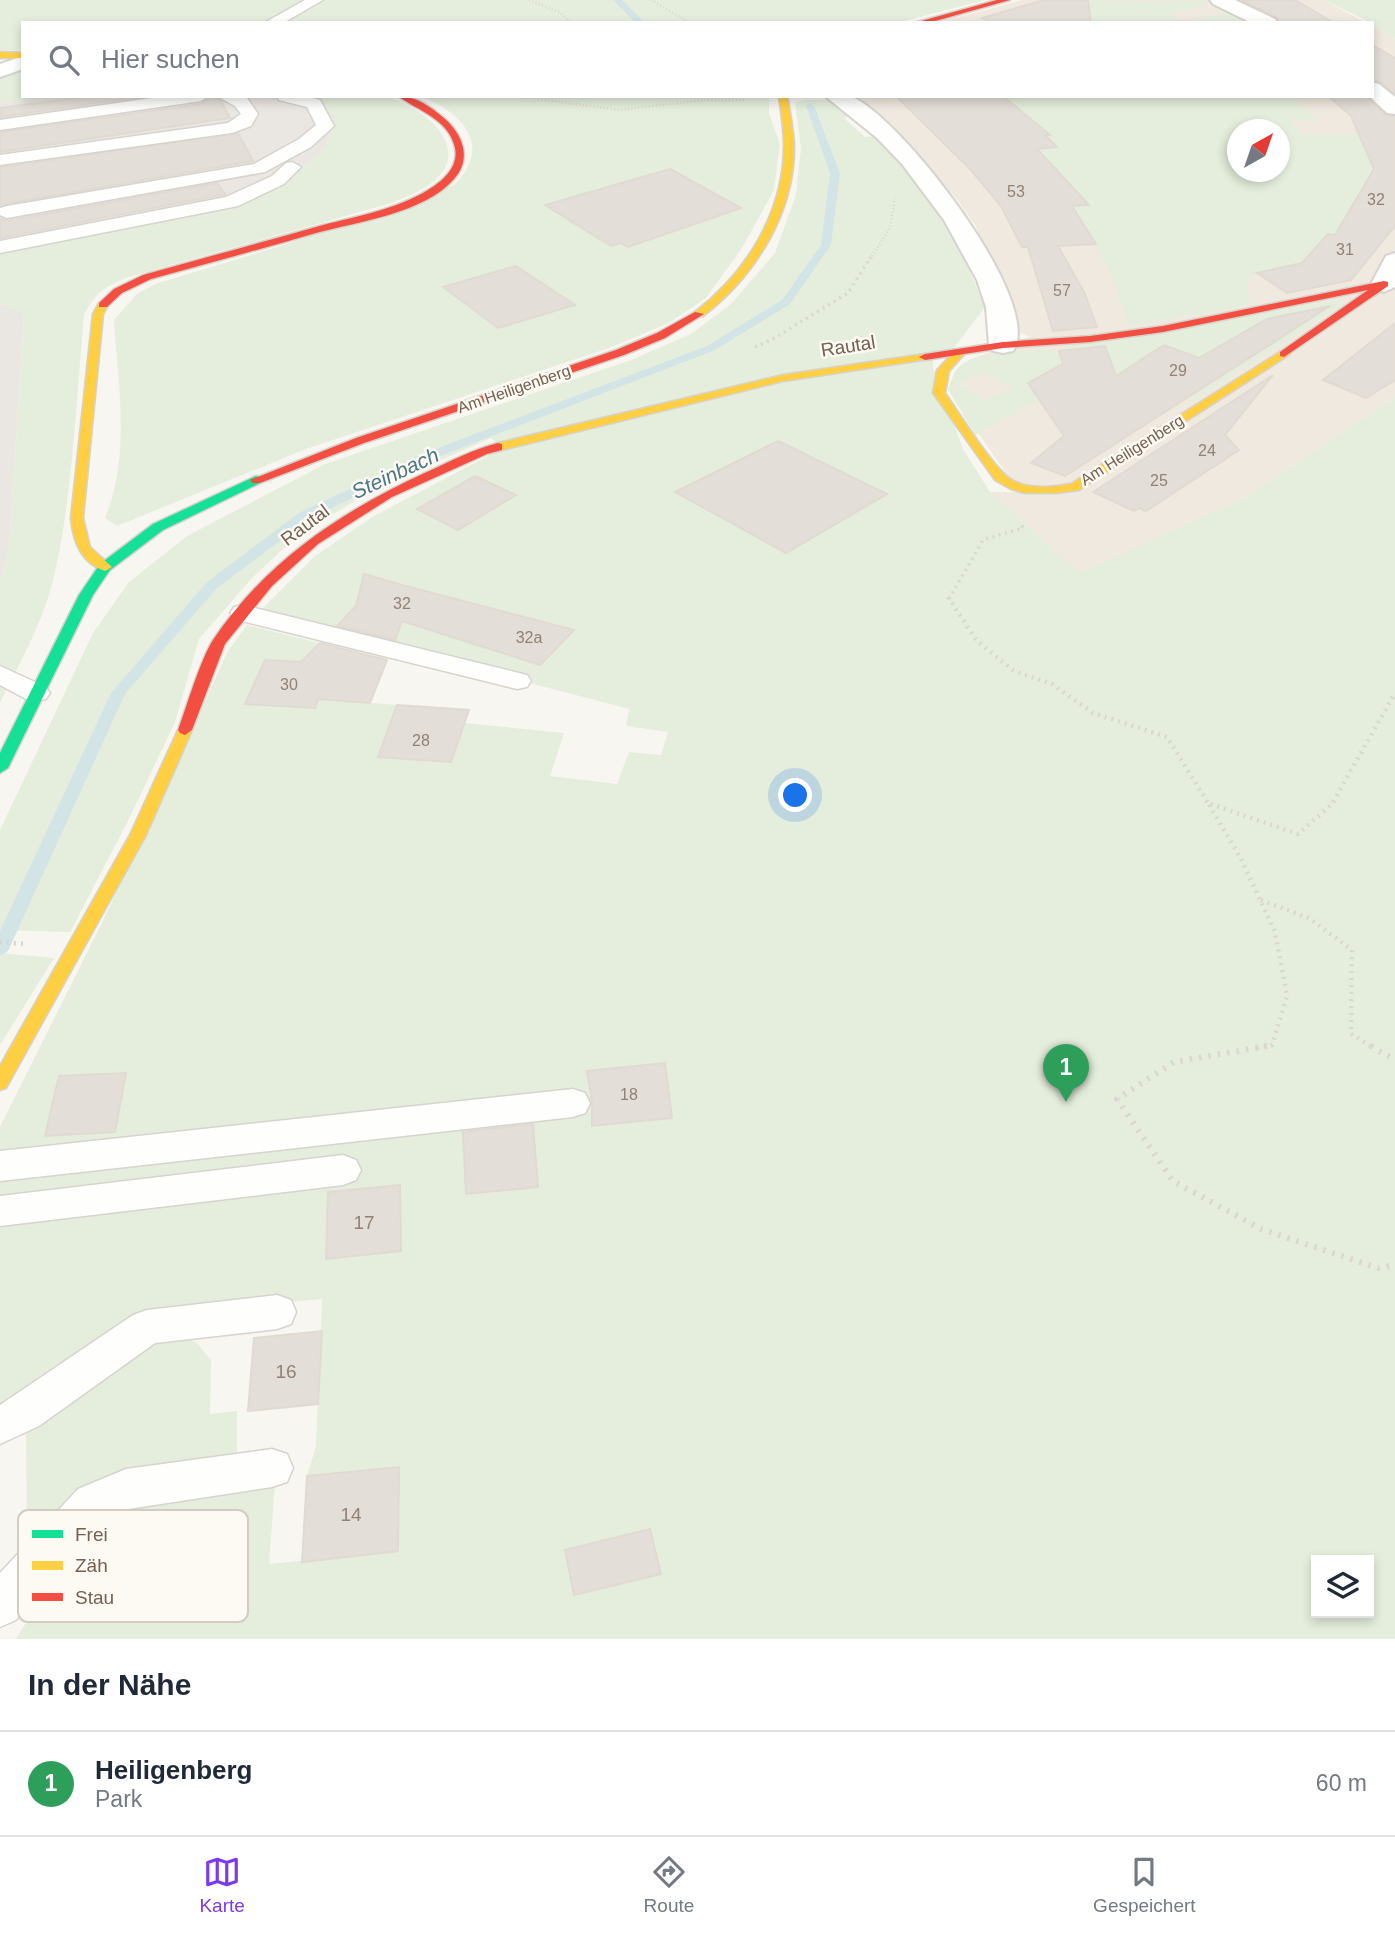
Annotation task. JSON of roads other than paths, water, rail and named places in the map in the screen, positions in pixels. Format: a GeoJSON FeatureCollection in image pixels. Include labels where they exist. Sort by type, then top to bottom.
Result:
{"type":"FeatureCollection","features":[{"type":"Feature","properties":{"kind":"street"},"geometry":{"type":"LineString","coordinates":[[926,21],[1006,0]]}},
{"type":"Feature","properties":{"kind":"street"},"geometry":{"type":"LineString","coordinates":[[1220,0],[1264,21]]}},
{"type":"Feature","properties":{"kind":"street"},"geometry":{"type":"LineString","coordinates":[[0,55],[21,56]]}},
{"type":"Feature","properties":{"kind":"street"},"geometry":{"type":"LineString","coordinates":[[0,71],[21,63]]}},
{"type":"Feature","properties":{"kind":"street"},"geometry":{"type":"LineString","coordinates":[[1374,90],[1395,107]]}},
{"type":"Feature","properties":{"kind":"street"},"geometry":{"type":"LineString","coordinates":[[0,768],[86,595],[105,567],[92,561],[84,551],[78,538],[77,518],[98,314],[103,305],[111,295],[147,277],[393,209],[432,192],[453,174],[459,163],[459,142],[444,119],[406,98]]}},
{"type":"Feature","properties":{"kind":"street","name":"Am Heiligenberg"},"geometry":{"type":"LineString","coordinates":[[105,567],[134,542],[158,527],[225,493],[316,455],[619,353],[679,328],[717,302],[761,251],[783,194],[789,147],[783,98]]}},
{"type":"Feature","properties":{"kind":"street"},"geometry":{"type":"LineString","coordinates":[[839,98],[880,130],[947,203],[977,255],[999,307],[1003,345]]}},
{"type":"Feature","properties":{"kind":"street","name":"Am Heiligenberg"},"geometry":{"type":"LineString","coordinates":[[1390,272],[1327,326],[1074,486],[1055,491],[1025,489],[1003,481],[939,393],[938,380],[949,361],[959,353],[1003,345],[1090,339],[1163,329],[1390,272]]}},
{"type":"Feature","properties":{"kind":"street","name":"Rautal"},"geometry":{"type":"LineString","coordinates":[[0,1083],[138,835],[183,734],[218,643],[267,583],[313,541],[388,494],[483,451],[783,378],[959,353]]}},
{"type":"Feature","properties":{"kind":"lane"},"geometry":{"type":"LineString","coordinates":[[275,21],[316,0]]}},
{"type":"Feature","properties":{"kind":"lane"},"geometry":{"type":"LineString","coordinates":[[0,125],[187,98]]}},
{"type":"Feature","properties":{"kind":"lane"},"geometry":{"type":"LineString","coordinates":[[0,160],[232,128],[245,122],[250,114],[241,102],[230,98]]}},
{"type":"Feature","properties":{"kind":"lane"},"geometry":{"type":"LineString","coordinates":[[7,212],[259,168],[305,143],[325,126],[314,104],[292,98]]}},
{"type":"Feature","properties":{"kind":"lane"},"geometry":{"type":"LineString","coordinates":[[0,247],[231,202],[278,180],[304,155],[314,135]]}},
{"type":"Feature","properties":{"kind":"lane"},"geometry":{"type":"LineString","coordinates":[[243,613],[517,681]]}},
{"type":"Feature","properties":{"kind":"lane"},"geometry":{"type":"LineString","coordinates":[[0,674],[36,693]]}},
{"type":"Feature","properties":{"kind":"lane"},"geometry":{"type":"LineString","coordinates":[[0,1166],[573,1102]]}},
{"type":"Feature","properties":{"kind":"lane"},"geometry":{"type":"LineString","coordinates":[[0,1211],[343,1170]]}},
{"type":"Feature","properties":{"kind":"lane"},"geometry":{"type":"LineString","coordinates":[[0,1425],[25,1413],[147,1326],[277,1312]]}},
{"type":"Feature","properties":{"kind":"lane"},"geometry":{"type":"LineString","coordinates":[[87,1510],[93,1503],[126,1489],[272,1468]]}},
{"type":"Feature","properties":{"kind":"lane"},"geometry":{"type":"LineString","coordinates":[[0,1605],[18,1585]]}},
{"type":"Feature","properties":{"kind":"waterway","name":"Steinbach"},"geometry":{"type":"LineString","coordinates":[[617,0],[639,21]]}},
{"type":"Feature","properties":{"kind":"waterway","name":"Steinbach"},"geometry":{"type":"LineString","coordinates":[[0,949],[118,693],[212,585],[304,516],[426,457],[711,348],[786,302],[826,245],[835,173],[810,106]]}},
{"type":"Feature","properties":{"kind":"place","name":"Heiligenberg"},"geometry":{"type":"Point","coordinates":[1066,1102]}}]}
